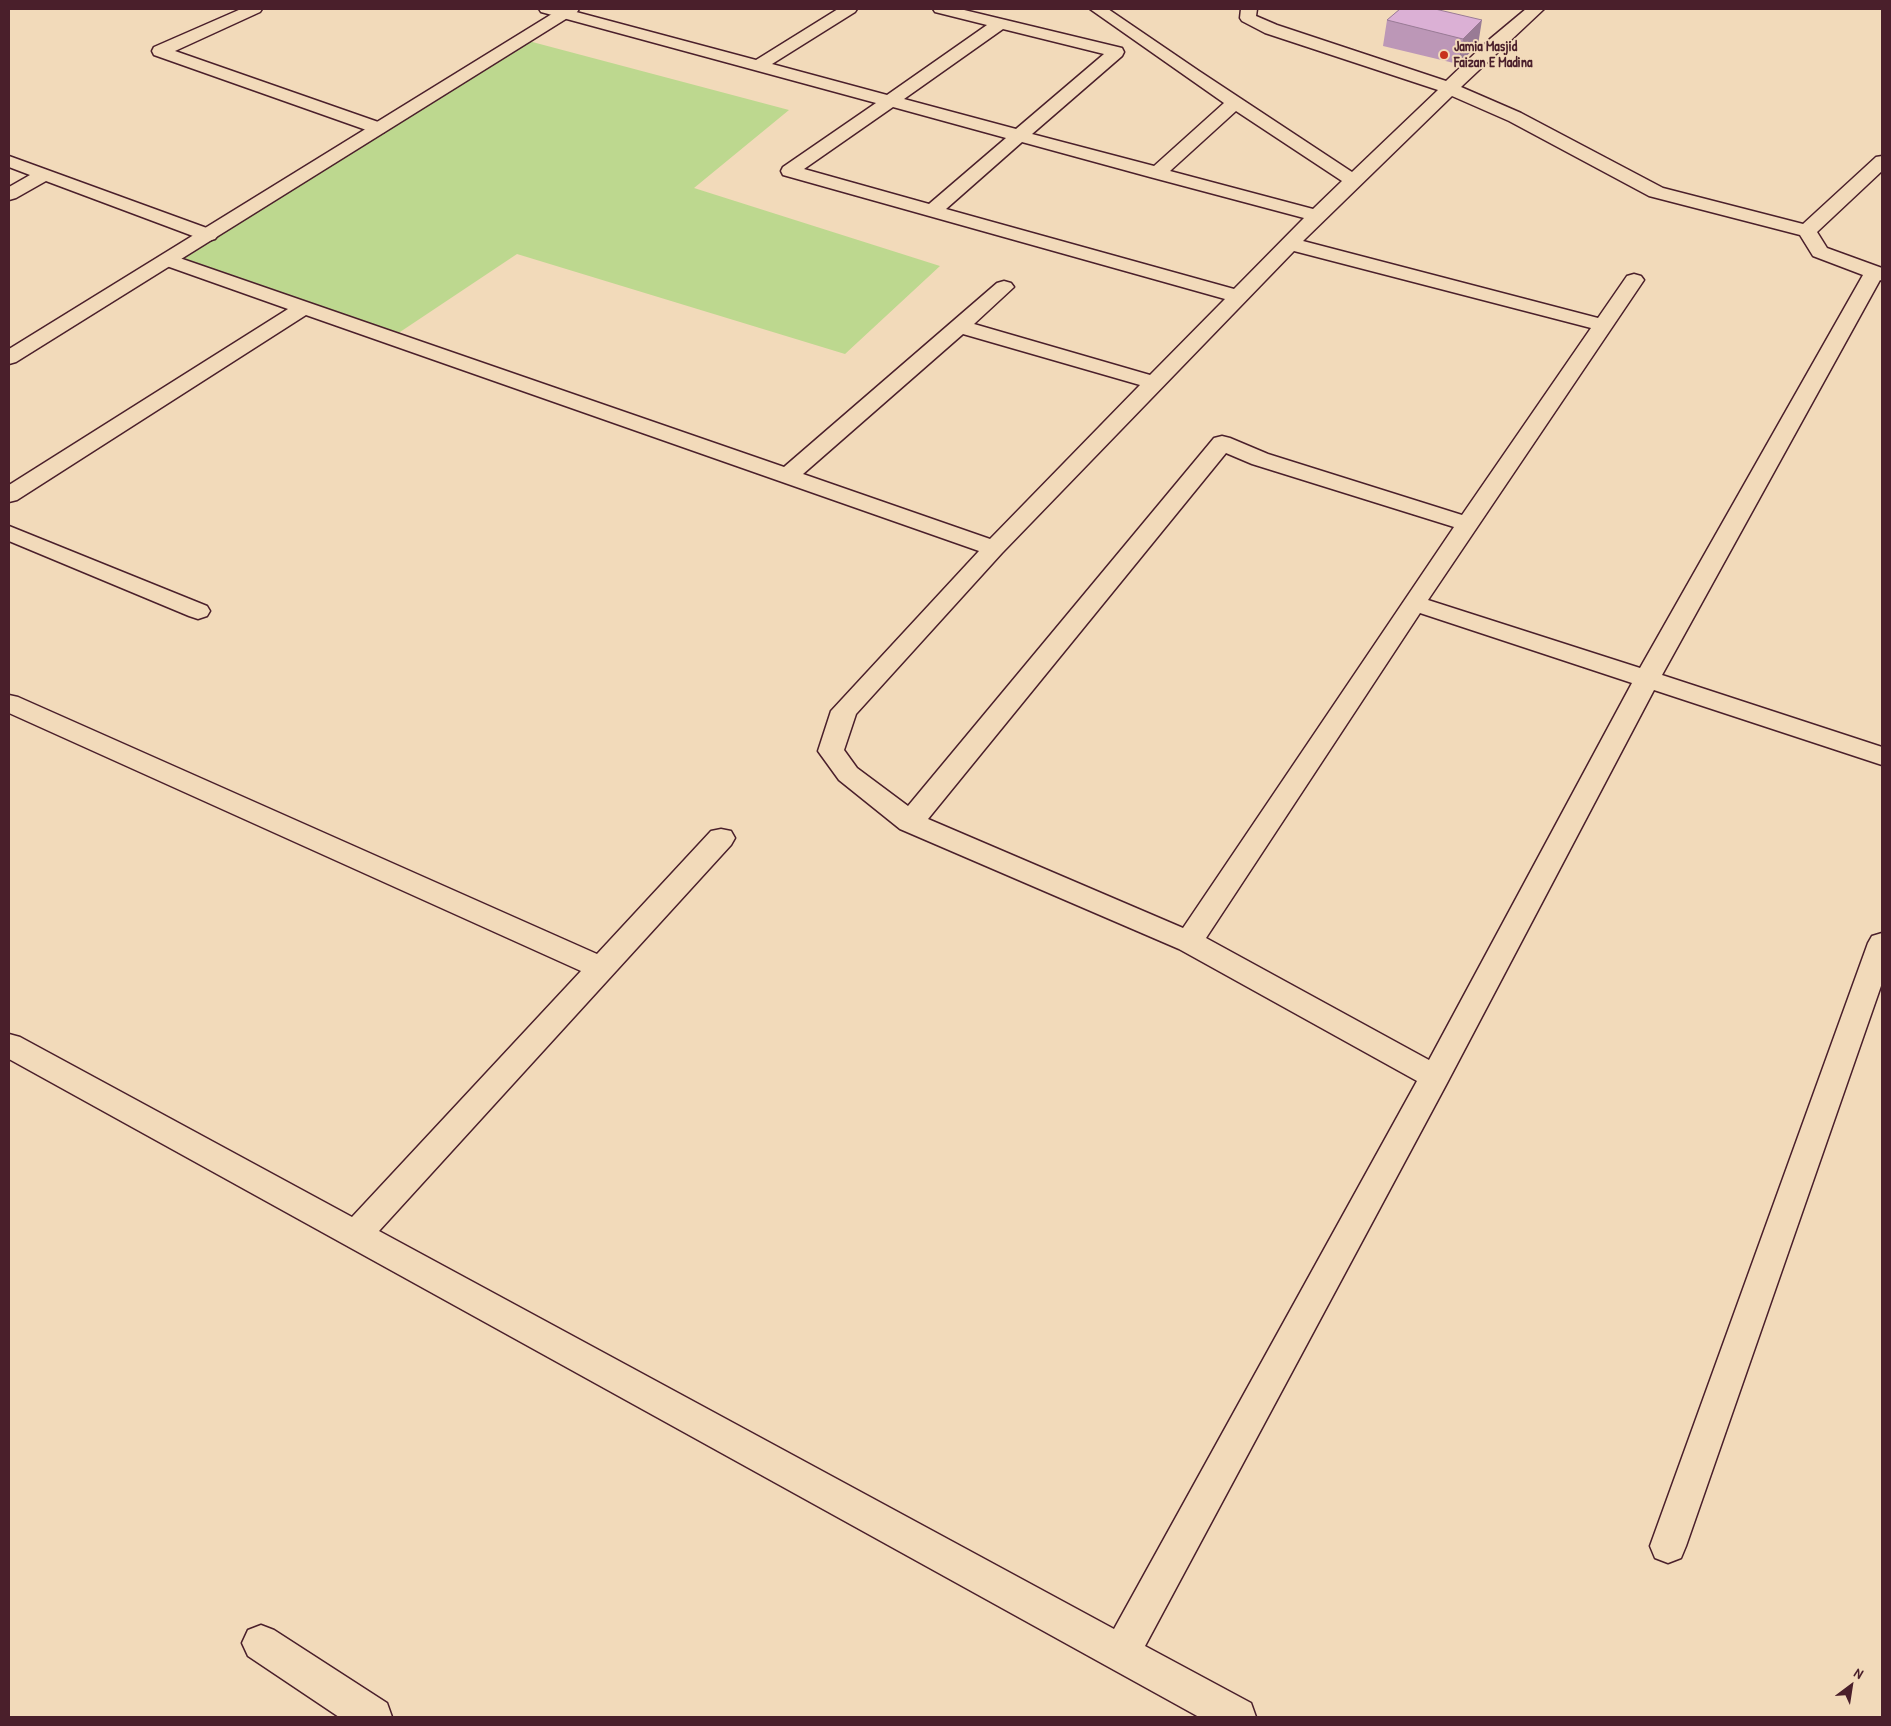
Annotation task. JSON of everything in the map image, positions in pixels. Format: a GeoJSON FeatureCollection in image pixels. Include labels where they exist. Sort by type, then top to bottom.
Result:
{"type":"FeatureCollection","features":[{"type":"Feature","properties":{"kind":"street"},"geometry":{"type":"LineString","coordinates":[[254,9],[160,51],[378,128]]}},
{"type":"Feature","properties":{"kind":"street"},"geometry":{"type":"LineString","coordinates":[[758,66],[849,9]]}},
{"type":"Feature","properties":{"kind":"street"},"geometry":{"type":"LineString","coordinates":[[932,211],[1116,52],[941,9]]}},
{"type":"Feature","properties":{"kind":"street"},"geometry":{"type":"LineString","coordinates":[[1098,9],[1235,103],[1354,181]]}},
{"type":"Feature","properties":{"kind":"street"},"geometry":{"type":"LineString","coordinates":[[1121,1654],[1436,1077],[1647,679],[1878,273],[1820,252],[1807,231],[1656,192],[1515,117],[1449,88],[1271,29],[1248,18],[1249,9]]}},
{"type":"Feature","properties":{"kind":"street"},"geometry":{"type":"LineString","coordinates":[[1436,1077],[1189,942],[910,822],[848,774],[831,751],[844,711],[994,548],[1317,216],[1496,43],[1536,9]]}},
{"type":"Feature","properties":{"kind":"street"},"geometry":{"type":"LineString","coordinates":[[9,358],[378,128],[560,10],[758,66],[1317,216]]}},
{"type":"Feature","properties":{"kind":"street"},"geometry":{"type":"LineString","coordinates":[[1000,24],[790,171],[1239,297]]}},
{"type":"Feature","properties":{"kind":"street"},"geometry":{"type":"LineString","coordinates":[[1157,174],[1235,103]]}},
{"type":"Feature","properties":{"kind":"street"},"geometry":{"type":"LineString","coordinates":[[9,161],[208,235]]}},
{"type":"Feature","properties":{"kind":"street"},"geometry":{"type":"LineString","coordinates":[[1807,231],[1882,161]]}},
{"type":"Feature","properties":{"kind":"street"},"geometry":{"type":"LineString","coordinates":[[9,194],[45,174]]}},
{"type":"Feature","properties":{"kind":"street"},"geometry":{"type":"LineString","coordinates":[[1290,244],[1603,325]]}},
{"type":"Feature","properties":{"kind":"street"},"geometry":{"type":"LineString","coordinates":[[168,260],[994,548]]}},
{"type":"Feature","properties":{"kind":"street"},"geometry":{"type":"LineString","coordinates":[[1189,942],[1414,604],[1634,280]]}},
{"type":"Feature","properties":{"kind":"street"},"geometry":{"type":"LineString","coordinates":[[787,476],[1004,287]]}},
{"type":"Feature","properties":{"kind":"street"},"geometry":{"type":"LineString","coordinates":[[9,495],[304,307]]}},
{"type":"Feature","properties":{"kind":"street"},"geometry":{"type":"LineString","coordinates":[[959,326],[1154,384]]}},
{"type":"Feature","properties":{"kind":"street"},"geometry":{"type":"LineString","coordinates":[[910,822],[1222,443],[1260,459],[1468,524]]}},
{"type":"Feature","properties":{"kind":"street"},"geometry":{"type":"LineString","coordinates":[[9,533],[198,611]]}},
{"type":"Feature","properties":{"kind":"street"},"geometry":{"type":"LineString","coordinates":[[1414,604],[1882,756]]}},
{"type":"Feature","properties":{"kind":"street"},"geometry":{"type":"LineString","coordinates":[[9,703],[602,968]]}},
{"type":"Feature","properties":{"kind":"street"},"geometry":{"type":"LineString","coordinates":[[355,1235],[721,838]]}},
{"type":"Feature","properties":{"kind":"street"},"geometry":{"type":"LineString","coordinates":[[1668,1546],[1882,943]]}},
{"type":"Feature","properties":{"kind":"street"},"geometry":{"type":"LineString","coordinates":[[9,1045],[1237,1717]]}},
{"type":"Feature","properties":{"kind":"street"},"geometry":{"type":"LineString","coordinates":[[261,1643],[374,1717]]}},
{"type":"Feature","properties":{"kind":"green space"},"geometry":{"type":"Polygon","coordinates":[[[521,39],[789,110],[694,188],[940,266],[845,354],[517,254],[391,338],[168,260],[521,39]]]}},
{"type":"Feature","properties":{"kind":"building"},"geometry":{"type":"Polygon","coordinates":[[[1400,9],[1435,9],[1482,20],[1463,39],[1387,20],[1400,9]]]}},
{"type":"Feature","properties":{"kind":"place","name":"Jamia Masjid Faizan E Madina"},"geometry":{"type":"Point","coordinates":[1444,55]}}]}
